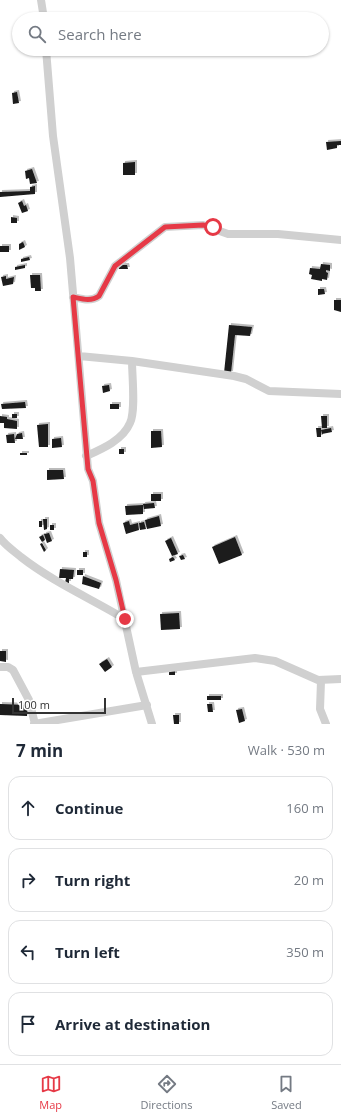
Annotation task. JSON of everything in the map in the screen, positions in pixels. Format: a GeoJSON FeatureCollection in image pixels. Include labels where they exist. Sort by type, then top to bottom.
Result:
{"type":"FeatureCollection","features":[{"type":"Feature","properties":{"kind":"street"},"geometry":{"type":"LineString","coordinates":[[41,0],[43,12]]}},
{"type":"Feature","properties":{"kind":"street"},"geometry":{"type":"LineString","coordinates":[[47,56],[53,136],[70,258],[88,469],[93,481],[99,523],[116,580],[136,672],[152,724]]}},
{"type":"Feature","properties":{"kind":"street"},"geometry":{"type":"LineString","coordinates":[[73,297],[86,300],[99,296],[115,266],[165,227],[203,225],[228,234],[278,234],[341,240]]}},
{"type":"Feature","properties":{"kind":"street"},"geometry":{"type":"LineString","coordinates":[[79,356],[132,361],[234,376],[269,391],[341,394]]}},
{"type":"Feature","properties":{"kind":"street"},"geometry":{"type":"LineString","coordinates":[[86,456],[107,446],[126,431],[131,423],[133,411],[132,361]]}},
{"type":"Feature","properties":{"kind":"street"},"geometry":{"type":"LineString","coordinates":[[0,538],[31,565],[83,597],[105,606],[125,619]]}},
{"type":"Feature","properties":{"kind":"street"},"geometry":{"type":"LineString","coordinates":[[136,672],[255,658],[275,662],[321,681],[341,679]]}},
{"type":"Feature","properties":{"kind":"street"},"geometry":{"type":"LineString","coordinates":[[0,667],[8,667],[13,670],[29,700],[34,724],[147,705]]}},
{"type":"Feature","properties":{"kind":"street"},"geometry":{"type":"LineString","coordinates":[[321,681],[320,709],[326,724]]}},
{"type":"Feature","properties":{"kind":"building"},"geometry":{"type":"Polygon","coordinates":[[[17,92],[19,103],[13,104],[12,93],[17,92]]]}},
{"type":"Feature","properties":{"kind":"building"},"geometry":{"type":"Polygon","coordinates":[[[341,141],[341,145],[337,145],[337,148],[327,150],[326,142],[341,141]]]}},
{"type":"Feature","properties":{"kind":"building"},"geometry":{"type":"Polygon","coordinates":[[[135,162],[135,175],[123,175],[123,163],[135,162]]]}},
{"type":"Feature","properties":{"kind":"building"},"geometry":{"type":"Polygon","coordinates":[[[32,169],[37,183],[30,184],[29,178],[26,179],[25,171],[32,169]]]}},
{"type":"Feature","properties":{"kind":"building"},"geometry":{"type":"Polygon","coordinates":[[[35,186],[35,194],[0,197],[0,192],[30,191],[30,187],[35,186]]]}},
{"type":"Feature","properties":{"kind":"building"},"geometry":{"type":"Polygon","coordinates":[[[22,201],[24,206],[26,205],[28,211],[22,213],[18,203],[22,201]]]}},
{"type":"Feature","properties":{"kind":"building"},"geometry":{"type":"Polygon","coordinates":[[[11,217],[17,218],[17,223],[11,223],[11,217]]]}},
{"type":"Feature","properties":{"kind":"building"},"geometry":{"type":"Polygon","coordinates":[[[23,242],[25,247],[19,250],[19,244],[23,242]]]}},
{"type":"Feature","properties":{"kind":"building"},"geometry":{"type":"Polygon","coordinates":[[[0,246],[9,246],[9,252],[0,252],[0,246]]]}},
{"type":"Feature","properties":{"kind":"building"},"geometry":{"type":"Polygon","coordinates":[[[29,257],[30,260],[21,262],[21,259],[29,257]]]}},
{"type":"Feature","properties":{"kind":"building"},"geometry":{"type":"Polygon","coordinates":[[[321,264],[330,265],[330,271],[326,270],[328,273],[327,280],[322,279],[322,281],[311,279],[312,275],[309,274],[310,268],[320,269],[321,264]]]}},
{"type":"Feature","properties":{"kind":"building"},"geometry":{"type":"Polygon","coordinates":[[[25,265],[25,268],[15,270],[15,267],[25,265]]]}},
{"type":"Feature","properties":{"kind":"building"},"geometry":{"type":"Polygon","coordinates":[[[118,265],[127,265],[128,269],[119,269],[118,265]]]}},
{"type":"Feature","properties":{"kind":"building"},"geometry":{"type":"Polygon","coordinates":[[[30,275],[40,275],[41,291],[35,291],[35,288],[31,288],[30,275]]]}},
{"type":"Feature","properties":{"kind":"building"},"geometry":{"type":"Polygon","coordinates":[[[6,276],[6,279],[14,277],[13,284],[3,286],[1,277],[6,276]]]}},
{"type":"Feature","properties":{"kind":"building"},"geometry":{"type":"Polygon","coordinates":[[[318,289],[324,289],[325,294],[318,295],[318,289]]]}},
{"type":"Feature","properties":{"kind":"building"},"geometry":{"type":"Polygon","coordinates":[[[334,300],[341,300],[341,312],[334,310],[334,300]]]}},
{"type":"Feature","properties":{"kind":"building"},"geometry":{"type":"Polygon","coordinates":[[[229,325],[252,327],[250,336],[235,335],[231,373],[224,373],[229,325]]]}},
{"type":"Feature","properties":{"kind":"building"},"geometry":{"type":"Polygon","coordinates":[[[109,385],[110,391],[103,393],[102,386],[109,385]]]}},
{"type":"Feature","properties":{"kind":"building"},"geometry":{"type":"Polygon","coordinates":[[[25,402],[26,408],[2,409],[1,404],[25,402]]]}},
{"type":"Feature","properties":{"kind":"building"},"geometry":{"type":"Polygon","coordinates":[[[110,404],[119,404],[119,409],[110,409],[110,404]]]}},
{"type":"Feature","properties":{"kind":"building"},"geometry":{"type":"Polygon","coordinates":[[[12,414],[17,414],[17,418],[12,418],[12,414]]]}},
{"type":"Feature","properties":{"kind":"building"},"geometry":{"type":"Polygon","coordinates":[[[0,416],[17,421],[17,429],[4,428],[4,423],[0,423],[0,416]]]}},
{"type":"Feature","properties":{"kind":"building"},"geometry":{"type":"Polygon","coordinates":[[[321,416],[327,416],[327,428],[322,428],[321,416]]]}},
{"type":"Feature","properties":{"kind":"building"},"geometry":{"type":"Polygon","coordinates":[[[48,424],[48,447],[39,447],[37,425],[48,424]]]}},
{"type":"Feature","properties":{"kind":"building"},"geometry":{"type":"Polygon","coordinates":[[[316,428],[321,428],[321,437],[317,437],[316,428]]]}},
{"type":"Feature","properties":{"kind":"building"},"geometry":{"type":"Polygon","coordinates":[[[331,428],[332,432],[322,434],[321,430],[331,428]]]}},
{"type":"Feature","properties":{"kind":"building"},"geometry":{"type":"Polygon","coordinates":[[[151,431],[161,431],[162,447],[151,448],[151,431]]]}},
{"type":"Feature","properties":{"kind":"building"},"geometry":{"type":"Polygon","coordinates":[[[22,433],[23,439],[15,439],[17,434],[22,433]]]}},
{"type":"Feature","properties":{"kind":"building"},"geometry":{"type":"Polygon","coordinates":[[[14,434],[15,443],[7,443],[6,435],[14,434]]]}},
{"type":"Feature","properties":{"kind":"building"},"geometry":{"type":"Polygon","coordinates":[[[61,438],[62,447],[52,448],[52,439],[61,438]]]}},
{"type":"Feature","properties":{"kind":"building"},"geometry":{"type":"Polygon","coordinates":[[[119,449],[124,449],[124,454],[119,454],[119,449]]]}},
{"type":"Feature","properties":{"kind":"building"},"geometry":{"type":"Polygon","coordinates":[[[20,453],[27,453],[27,455],[20,455],[20,453]]]}},
{"type":"Feature","properties":{"kind":"building"},"geometry":{"type":"Polygon","coordinates":[[[47,470],[63,470],[64,479],[47,480],[47,470]]]}},
{"type":"Feature","properties":{"kind":"building"},"geometry":{"type":"Polygon","coordinates":[[[151,494],[161,494],[161,501],[151,501],[151,494]]]}},
{"type":"Feature","properties":{"kind":"building"},"geometry":{"type":"Polygon","coordinates":[[[154,503],[155,508],[144,509],[143,504],[154,503]]]}},
{"type":"Feature","properties":{"kind":"building"},"geometry":{"type":"Polygon","coordinates":[[[143,505],[143,514],[126,515],[125,506],[143,505]]]}},
{"type":"Feature","properties":{"kind":"building"},"geometry":{"type":"Polygon","coordinates":[[[159,516],[161,526],[147,529],[145,520],[159,516]]]}},
{"type":"Feature","properties":{"kind":"building"},"geometry":{"type":"Polygon","coordinates":[[[43,519],[47,519],[47,529],[44,530],[43,519]]]}},
{"type":"Feature","properties":{"kind":"building"},"geometry":{"type":"Polygon","coordinates":[[[39,521],[42,521],[42,527],[39,527],[39,521]]]}},
{"type":"Feature","properties":{"kind":"building"},"geometry":{"type":"Polygon","coordinates":[[[129,521],[130,525],[138,523],[139,530],[126,534],[123,523],[129,521]]]}},
{"type":"Feature","properties":{"kind":"building"},"geometry":{"type":"Polygon","coordinates":[[[144,522],[146,529],[140,530],[139,523],[144,522]]]}},
{"type":"Feature","properties":{"kind":"building"},"geometry":{"type":"Polygon","coordinates":[[[50,525],[54,525],[54,530],[50,530],[50,525]]]}},
{"type":"Feature","properties":{"kind":"building"},"geometry":{"type":"Polygon","coordinates":[[[49,533],[52,541],[47,543],[44,534],[49,533]]]}},
{"type":"Feature","properties":{"kind":"building"},"geometry":{"type":"Polygon","coordinates":[[[43,535],[45,540],[42,542],[39,537],[43,535]]]}},
{"type":"Feature","properties":{"kind":"building"},"geometry":{"type":"Polygon","coordinates":[[[235,537],[242,555],[219,564],[212,547],[235,537]]]}},
{"type":"Feature","properties":{"kind":"building"},"geometry":{"type":"Polygon","coordinates":[[[171,538],[178,554],[172,556],[165,541],[171,538]]]}},
{"type":"Feature","properties":{"kind":"building"},"geometry":{"type":"Polygon","coordinates":[[[42,543],[46,550],[44,552],[40,544],[42,543]]]}},
{"type":"Feature","properties":{"kind":"building"},"geometry":{"type":"Polygon","coordinates":[[[83,552],[87,552],[87,557],[83,557],[83,552]]]}},
{"type":"Feature","properties":{"kind":"building"},"geometry":{"type":"Polygon","coordinates":[[[183,555],[185,559],[181,560],[179,556],[183,555]]]}},
{"type":"Feature","properties":{"kind":"building"},"geometry":{"type":"Polygon","coordinates":[[[173,557],[175,560],[170,562],[169,559],[173,557]]]}},
{"type":"Feature","properties":{"kind":"building"},"geometry":{"type":"Polygon","coordinates":[[[60,569],[74,570],[73,579],[69,579],[69,583],[65,583],[66,578],[59,578],[60,569]]]}},
{"type":"Feature","properties":{"kind":"building"},"geometry":{"type":"Polygon","coordinates":[[[77,570],[83,570],[83,575],[77,575],[77,570]]]}},
{"type":"Feature","properties":{"kind":"building"},"geometry":{"type":"Polygon","coordinates":[[[83,576],[101,583],[99,589],[82,584],[83,576]]]}},
{"type":"Feature","properties":{"kind":"building"},"geometry":{"type":"Polygon","coordinates":[[[179,613],[180,629],[161,630],[160,614],[179,613]]]}},
{"type":"Feature","properties":{"kind":"building"},"geometry":{"type":"Polygon","coordinates":[[[0,651],[6,651],[6,662],[0,661],[0,651]]]}},
{"type":"Feature","properties":{"kind":"building"},"geometry":{"type":"Polygon","coordinates":[[[107,659],[112,667],[105,672],[99,664],[107,659]]]}},
{"type":"Feature","properties":{"kind":"building"},"geometry":{"type":"Polygon","coordinates":[[[169,671],[175,671],[175,675],[169,675],[169,671]]]}},
{"type":"Feature","properties":{"kind":"building"},"geometry":{"type":"Polygon","coordinates":[[[207,696],[221,696],[221,700],[207,700],[207,696]]]}},
{"type":"Feature","properties":{"kind":"building"},"geometry":{"type":"Polygon","coordinates":[[[0,704],[28,705],[27,716],[0,715],[0,704]]]}},
{"type":"Feature","properties":{"kind":"building"},"geometry":{"type":"Polygon","coordinates":[[[207,704],[212,704],[213,712],[208,712],[207,704]]]}},
{"type":"Feature","properties":{"kind":"building"},"geometry":{"type":"Polygon","coordinates":[[[242,709],[245,721],[239,723],[236,710],[242,709]]]}},
{"type":"Feature","properties":{"kind":"building"},"geometry":{"type":"Polygon","coordinates":[[[173,715],[179,715],[179,724],[174,724],[173,715]]]}},
{"type":"Feature","properties":{"kind":"route"},"geometry":{"type":"LineString","coordinates":[[125,619],[116,580],[99,523],[93,481],[88,469],[73,297],[91,300],[99,296],[112,269],[135,250],[145,244],[161,228],[203,225],[213,227]]}}]}
